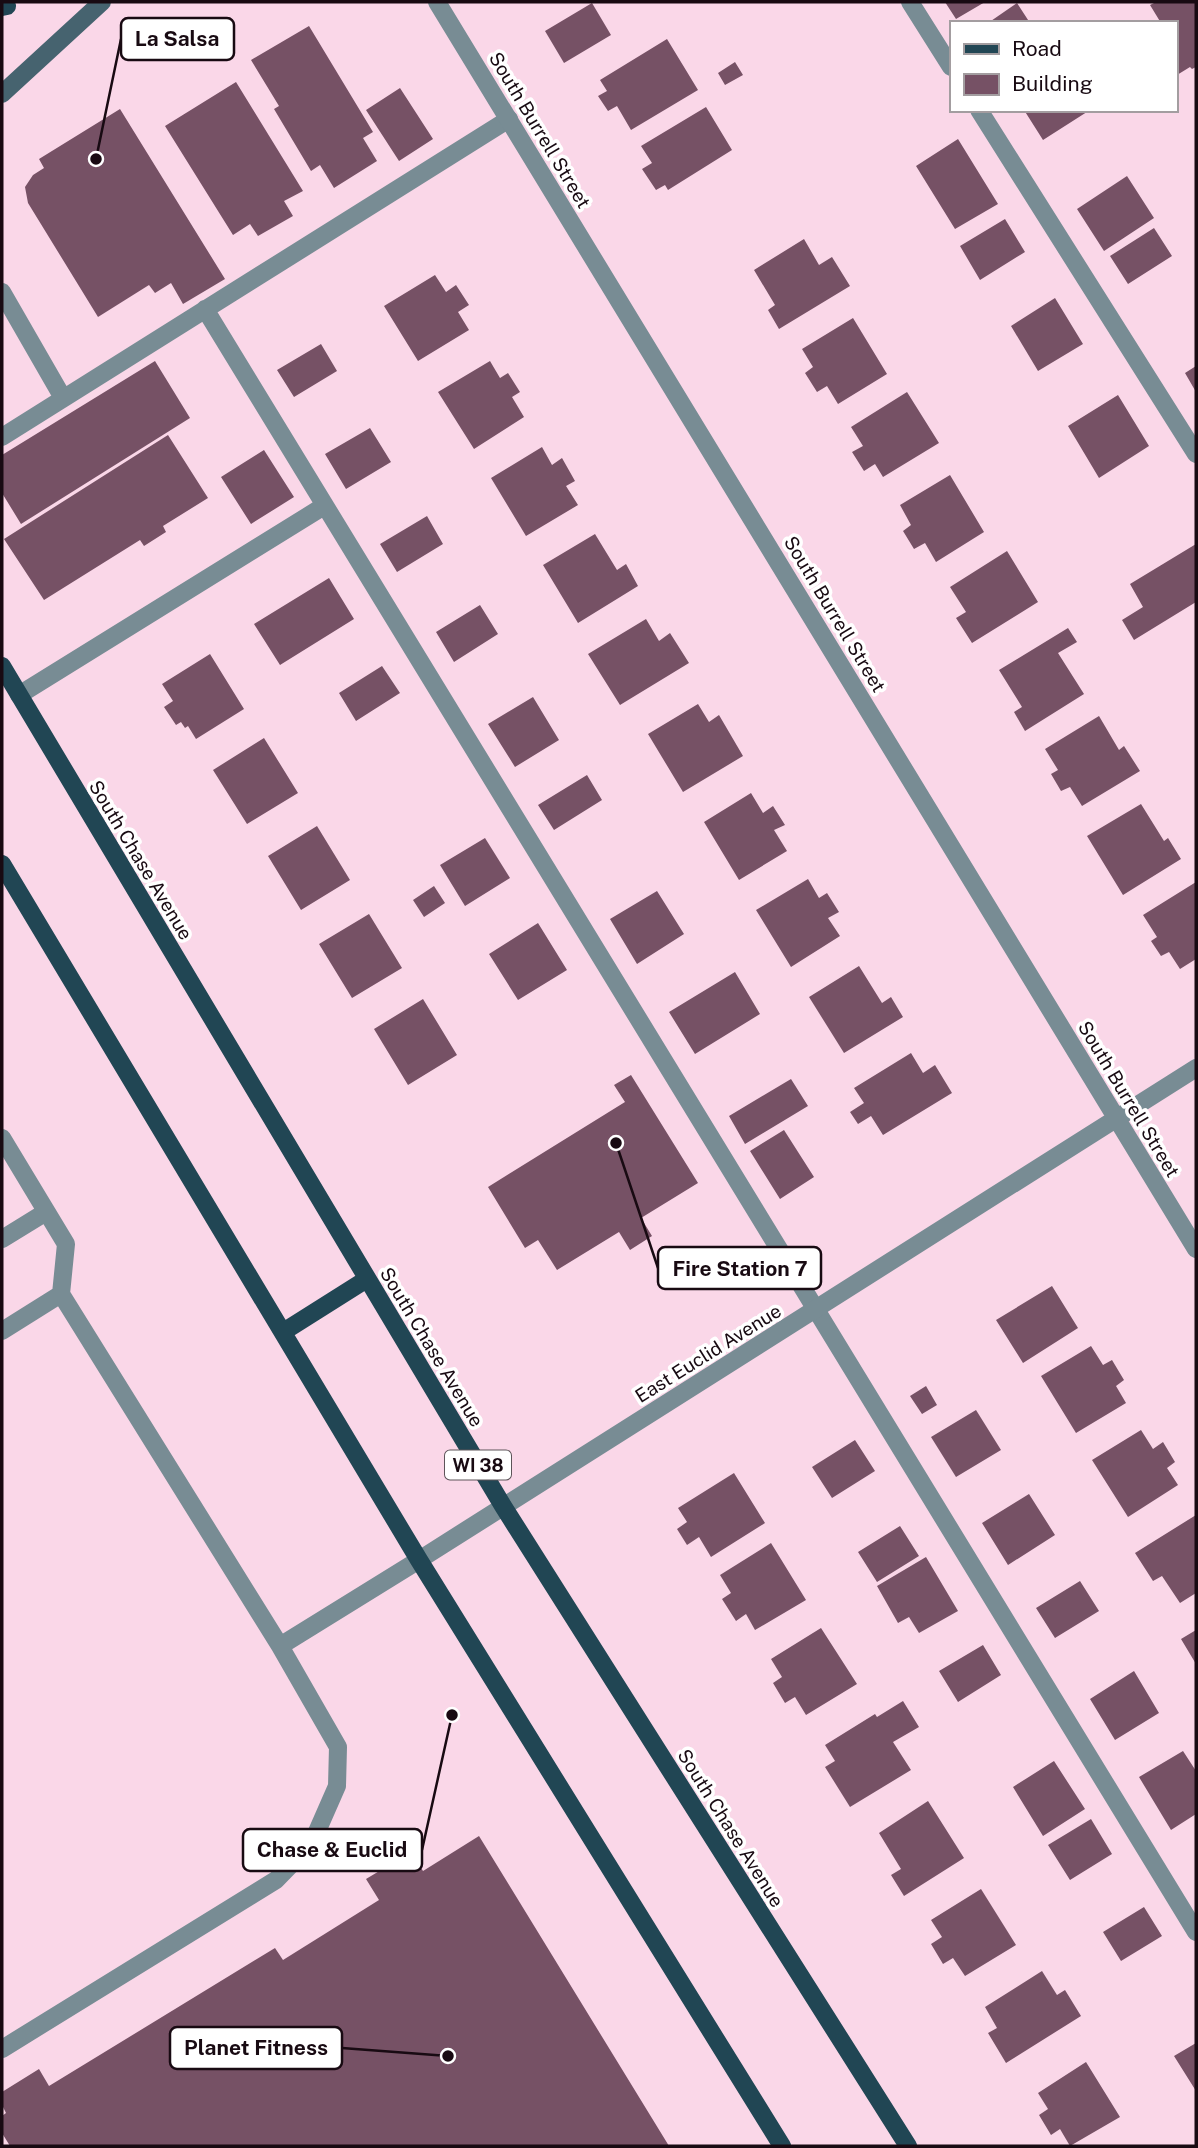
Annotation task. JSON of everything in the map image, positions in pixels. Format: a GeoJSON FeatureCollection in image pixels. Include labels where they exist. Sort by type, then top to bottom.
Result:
{"type":"FeatureCollection","features":[{"type":"Feature","properties":{"kind":"main road"},"geometry":{"type":"LineString","coordinates":[[2,94],[102,2]]}},
{"type":"Feature","properties":{"kind":"main road","name":"South Chase Avenue"},"geometry":{"type":"LineString","coordinates":[[2,666],[503,1506],[908,2146]]}},
{"type":"Feature","properties":{"kind":"main road"},"geometry":{"type":"LineString","coordinates":[[2,864],[419,1560],[782,2146]]}},
{"type":"Feature","properties":{"kind":"main road"},"geometry":{"type":"LineString","coordinates":[[283,1332],[367,1279]]}},
{"type":"Feature","properties":{"kind":"street","name":"South Burrell Street"},"geometry":{"type":"LineString","coordinates":[[438,2],[1196,1249]]}},
{"type":"Feature","properties":{"kind":"street"},"geometry":{"type":"LineString","coordinates":[[910,2],[950,64]]}},
{"type":"Feature","properties":{"kind":"street"},"geometry":{"type":"LineString","coordinates":[[980,112],[1196,454]]}},
{"type":"Feature","properties":{"kind":"street"},"geometry":{"type":"LineString","coordinates":[[2,437],[509,119]]}},
{"type":"Feature","properties":{"kind":"street"},"geometry":{"type":"LineString","coordinates":[[2,292],[63,398]]}},
{"type":"Feature","properties":{"kind":"street"},"geometry":{"type":"LineString","coordinates":[[205,309],[1196,1932]]}},
{"type":"Feature","properties":{"kind":"street"},"geometry":{"type":"LineString","coordinates":[[19,695],[324,506]]}},
{"type":"Feature","properties":{"kind":"street","name":"East Euclid Avenue"},"geometry":{"type":"LineString","coordinates":[[279,1646],[1196,1068]]}},
{"type":"Feature","properties":{"kind":"street"},"geometry":{"type":"LineString","coordinates":[[2,1138],[66,1244],[61,1294],[279,1646],[338,1747],[337,1787],[312,1843],[275,1880],[2,2049]]}},
{"type":"Feature","properties":{"kind":"street"},"geometry":{"type":"LineString","coordinates":[[2,1239],[46,1212]]}},
{"type":"Feature","properties":{"kind":"street"},"geometry":{"type":"LineString","coordinates":[[2,1331],[61,1294]]}},
{"type":"Feature","properties":{"kind":"building"},"geometry":{"type":"Polygon","coordinates":[[[945,2],[985,2],[956,19],[945,2]]]}},
{"type":"Feature","properties":{"kind":"building"},"geometry":{"type":"Polygon","coordinates":[[[1156,2],[1196,2],[1196,67],[1190,67],[1177,75],[1177,21],[1160,21],[1150,5],[1156,2]]]}},
{"type":"Feature","properties":{"kind":"building"},"geometry":{"type":"Polygon","coordinates":[[[592,3],[611,35],[564,63],[545,31],[592,3]]]}},
{"type":"Feature","properties":{"kind":"building"},"geometry":{"type":"Polygon","coordinates":[[[1017,3],[1029,21],[991,21],[1017,3]]]}},
{"type":"Feature","properties":{"kind":"building"},"geometry":{"type":"Polygon","coordinates":[[[309,26],[373,132],[363,138],[377,161],[334,188],[320,165],[311,171],[274,109],[279,106],[251,60],[309,26]]]}},
{"type":"Feature","properties":{"kind":"building"},"geometry":{"type":"Polygon","coordinates":[[[667,39],[698,90],[631,130],[617,106],[608,111],[598,96],[607,91],[600,80],[667,39]]]}},
{"type":"Feature","properties":{"kind":"building"},"geometry":{"type":"Polygon","coordinates":[[[735,62],[743,75],[725,85],[718,73],[735,62]]]}},
{"type":"Feature","properties":{"kind":"building"},"geometry":{"type":"Polygon","coordinates":[[[236,82],[303,191],[284,201],[293,216],[258,236],[250,224],[233,235],[165,126],[236,82]]]}},
{"type":"Feature","properties":{"kind":"building"},"geometry":{"type":"Polygon","coordinates":[[[400,88],[433,139],[399,161],[366,110],[400,88]]]}},
{"type":"Feature","properties":{"kind":"building"},"geometry":{"type":"Polygon","coordinates":[[[706,107],[732,150],[668,190],[665,185],[656,190],[642,169],[652,163],[641,146],[706,107]]]}},
{"type":"Feature","properties":{"kind":"building"},"geometry":{"type":"Polygon","coordinates":[[[120,109],[225,279],[183,304],[171,283],[155,293],[149,285],[98,317],[28,203],[25,187],[33,175],[44,168],[39,159],[120,109]]]}},
{"type":"Feature","properties":{"kind":"building"},"geometry":{"type":"Polygon","coordinates":[[[1025,112],[1087,112],[1043,140],[1025,112]]]}},
{"type":"Feature","properties":{"kind":"building"},"geometry":{"type":"Polygon","coordinates":[[[958,139],[998,204],[955,229],[916,166],[958,139]]]}},
{"type":"Feature","properties":{"kind":"building"},"geometry":{"type":"Polygon","coordinates":[[[1127,176],[1154,218],[1104,251],[1077,209],[1127,176]]]}},
{"type":"Feature","properties":{"kind":"building"},"geometry":{"type":"Polygon","coordinates":[[[1005,219],[1025,252],[980,280],[960,246],[1005,219]]]}},
{"type":"Feature","properties":{"kind":"building"},"geometry":{"type":"Polygon","coordinates":[[[1154,228],[1172,256],[1128,284],[1110,256],[1154,228]]]}},
{"type":"Feature","properties":{"kind":"building"},"geometry":{"type":"Polygon","coordinates":[[[804,239],[819,265],[832,257],[850,286],[779,329],[768,310],[775,305],[754,270],[804,239]]]}},
{"type":"Feature","properties":{"kind":"building"},"geometry":{"type":"Polygon","coordinates":[[[435,275],[446,292],[456,285],[469,305],[458,312],[469,330],[418,361],[384,306],[435,275]]]}},
{"type":"Feature","properties":{"kind":"building"},"geometry":{"type":"Polygon","coordinates":[[[1055,298],[1083,344],[1038,371],[1011,326],[1055,298]]]}},
{"type":"Feature","properties":{"kind":"building"},"geometry":{"type":"Polygon","coordinates":[[[853,318],[887,374],[838,404],[827,386],[817,392],[805,373],[813,367],[802,349],[853,318]]]}},
{"type":"Feature","properties":{"kind":"building"},"geometry":{"type":"Polygon","coordinates":[[[321,344],[337,371],[294,397],[277,370],[321,344]]]}},
{"type":"Feature","properties":{"kind":"building"},"geometry":{"type":"Polygon","coordinates":[[[155,361],[190,418],[21,524],[2,493],[2,455],[155,361]]]}},
{"type":"Feature","properties":{"kind":"building"},"geometry":{"type":"Polygon","coordinates":[[[490,361],[500,378],[508,373],[520,392],[512,397],[524,417],[474,449],[438,392],[490,361]]]}},
{"type":"Feature","properties":{"kind":"building"},"geometry":{"type":"Polygon","coordinates":[[[1196,366],[1196,392],[1185,373],[1196,366]]]}},
{"type":"Feature","properties":{"kind":"building"},"geometry":{"type":"Polygon","coordinates":[[[907,392],[939,443],[883,477],[875,464],[864,471],[852,452],[863,446],[851,427],[907,392]]]}},
{"type":"Feature","properties":{"kind":"building"},"geometry":{"type":"Polygon","coordinates":[[[1118,395],[1149,446],[1099,478],[1068,426],[1118,395]]]}},
{"type":"Feature","properties":{"kind":"building"},"geometry":{"type":"Polygon","coordinates":[[[370,428],[391,462],[346,489],[325,454],[370,428]]]}},
{"type":"Feature","properties":{"kind":"building"},"geometry":{"type":"Polygon","coordinates":[[[168,435],[208,498],[163,526],[166,532],[144,546],[140,540],[44,600],[4,539],[168,435]]]}},
{"type":"Feature","properties":{"kind":"building"},"geometry":{"type":"Polygon","coordinates":[[[542,447],[552,465],[562,458],[575,481],[566,486],[578,505],[526,536],[491,478],[542,447]]]}},
{"type":"Feature","properties":{"kind":"building"},"geometry":{"type":"Polygon","coordinates":[[[264,450],[294,497],[251,524],[221,477],[264,450]]]}},
{"type":"Feature","properties":{"kind":"building"},"geometry":{"type":"Polygon","coordinates":[[[950,475],[984,532],[936,562],[925,543],[914,549],[903,531],[911,525],[900,505],[950,475]]]}},
{"type":"Feature","properties":{"kind":"building"},"geometry":{"type":"Polygon","coordinates":[[[427,516],[443,544],[397,572],[380,544],[427,516]]]}},
{"type":"Feature","properties":{"kind":"building"},"geometry":{"type":"Polygon","coordinates":[[[595,534],[617,570],[626,564],[638,586],[578,623],[543,565],[595,534]]]}},
{"type":"Feature","properties":{"kind":"building"},"geometry":{"type":"Polygon","coordinates":[[[1196,544],[1196,602],[1134,640],[1122,620],[1143,607],[1130,584],[1196,544]]]}},
{"type":"Feature","properties":{"kind":"building"},"geometry":{"type":"Polygon","coordinates":[[[1007,551],[1038,602],[972,643],[956,618],[966,612],[950,587],[1007,551]]]}},
{"type":"Feature","properties":{"kind":"building"},"geometry":{"type":"Polygon","coordinates":[[[329,578],[354,619],[280,665],[254,624],[329,578]]]}},
{"type":"Feature","properties":{"kind":"building"},"geometry":{"type":"Polygon","coordinates":[[[480,605],[498,634],[454,662],[436,632],[480,605]]]}},
{"type":"Feature","properties":{"kind":"building"},"geometry":{"type":"Polygon","coordinates":[[[646,619],[659,641],[670,633],[689,663],[620,705],[588,654],[646,619]]]}},
{"type":"Feature","properties":{"kind":"building"},"geometry":{"type":"Polygon","coordinates":[[[1068,628],[1077,642],[1058,653],[1084,694],[1025,731],[1014,712],[1022,707],[999,670],[1068,628]]]}},
{"type":"Feature","properties":{"kind":"building"},"geometry":{"type":"Polygon","coordinates":[[[210,654],[244,709],[196,739],[188,726],[185,728],[181,722],[176,725],[164,707],[173,701],[162,684],[210,654]]]}},
{"type":"Feature","properties":{"kind":"building"},"geometry":{"type":"Polygon","coordinates":[[[382,666],[400,693],[356,721],[339,693],[382,666]]]}},
{"type":"Feature","properties":{"kind":"building"},"geometry":{"type":"Polygon","coordinates":[[[533,697],[559,740],[515,767],[488,724],[533,697]]]}},
{"type":"Feature","properties":{"kind":"building"},"geometry":{"type":"Polygon","coordinates":[[[698,704],[709,722],[719,715],[743,756],[683,792],[648,734],[698,704]]]}},
{"type":"Feature","properties":{"kind":"building"},"geometry":{"type":"Polygon","coordinates":[[[1099,716],[1119,750],[1124,746],[1140,771],[1082,806],[1070,787],[1061,791],[1051,774],[1058,770],[1045,749],[1099,716]]]}},
{"type":"Feature","properties":{"kind":"building"},"geometry":{"type":"Polygon","coordinates":[[[264,738],[298,793],[247,824],[213,770],[264,738]]]}},
{"type":"Feature","properties":{"kind":"building"},"geometry":{"type":"Polygon","coordinates":[[[587,775],[602,800],[554,830],[538,805],[587,775]]]}},
{"type":"Feature","properties":{"kind":"building"},"geometry":{"type":"Polygon","coordinates":[[[751,793],[763,813],[773,806],[785,825],[774,830],[787,851],[739,880],[704,822],[751,793]]]}},
{"type":"Feature","properties":{"kind":"building"},"geometry":{"type":"Polygon","coordinates":[[[1141,804],[1164,841],[1168,838],[1181,859],[1123,895],[1087,836],[1141,804]]]}},
{"type":"Feature","properties":{"kind":"building"},"geometry":{"type":"Polygon","coordinates":[[[317,826],[350,880],[301,910],[268,856],[317,826]]]}},
{"type":"Feature","properties":{"kind":"building"},"geometry":{"type":"Polygon","coordinates":[[[485,838],[510,878],[465,906],[440,865],[485,838]]]}},
{"type":"Feature","properties":{"kind":"building"},"geometry":{"type":"Polygon","coordinates":[[[808,879],[819,898],[827,893],[839,912],[828,918],[840,936],[791,967],[756,910],[808,879]]]}},
{"type":"Feature","properties":{"kind":"building"},"geometry":{"type":"Polygon","coordinates":[[[1196,882],[1196,959],[1180,969],[1169,952],[1161,956],[1151,941],[1157,937],[1143,915],[1196,882]]]}},
{"type":"Feature","properties":{"kind":"building"},"geometry":{"type":"Polygon","coordinates":[[[434,886],[445,903],[424,917],[413,900],[434,886]]]}},
{"type":"Feature","properties":{"kind":"building"},"geometry":{"type":"Polygon","coordinates":[[[657,891],[684,934],[637,964],[610,919],[657,891]]]}},
{"type":"Feature","properties":{"kind":"building"},"geometry":{"type":"Polygon","coordinates":[[[369,914],[402,968],[352,998],[319,944],[369,914]]]}},
{"type":"Feature","properties":{"kind":"building"},"geometry":{"type":"Polygon","coordinates":[[[538,923],[567,970],[518,1000],[489,954],[538,923]]]}},
{"type":"Feature","properties":{"kind":"building"},"geometry":{"type":"Polygon","coordinates":[[[859,966],[882,1003],[891,997],[903,1017],[844,1053],[809,997],[859,966]]]}},
{"type":"Feature","properties":{"kind":"building"},"geometry":{"type":"Polygon","coordinates":[[[735,972],[760,1014],[695,1054],[669,1012],[735,972]]]}},
{"type":"Feature","properties":{"kind":"building"},"geometry":{"type":"Polygon","coordinates":[[[423,999],[457,1055],[408,1085],[374,1029],[423,999]]]}},
{"type":"Feature","properties":{"kind":"building"},"geometry":{"type":"Polygon","coordinates":[[[911,1053],[923,1073],[935,1065],[952,1093],[883,1135],[871,1116],[858,1124],[850,1112],[864,1103],[854,1088],[911,1053]]]}},
{"type":"Feature","properties":{"kind":"building"},"geometry":{"type":"Polygon","coordinates":[[[631,1075],[698,1183],[641,1218],[652,1236],[630,1250],[619,1232],[557,1270],[538,1240],[525,1248],[488,1187],[625,1102],[614,1085],[631,1075]]]}},
{"type":"Feature","properties":{"kind":"building"},"geometry":{"type":"Polygon","coordinates":[[[791,1079],[808,1106],[745,1144],[729,1116],[791,1079]]]}},
{"type":"Feature","properties":{"kind":"building"},"geometry":{"type":"Polygon","coordinates":[[[784,1130],[814,1177],[780,1199],[750,1151],[784,1130]]]}},
{"type":"Feature","properties":{"kind":"building"},"geometry":{"type":"Polygon","coordinates":[[[1052,1286],[1078,1328],[1023,1363],[996,1320],[1052,1286]]]}},
{"type":"Feature","properties":{"kind":"building"},"geometry":{"type":"Polygon","coordinates":[[[1091,1346],[1103,1365],[1112,1360],[1124,1380],[1116,1386],[1126,1403],[1076,1433],[1041,1376],[1091,1346]]]}},
{"type":"Feature","properties":{"kind":"building"},"geometry":{"type":"Polygon","coordinates":[[[926,1386],[937,1405],[922,1414],[910,1396],[926,1386]]]}},
{"type":"Feature","properties":{"kind":"building"},"geometry":{"type":"Polygon","coordinates":[[[976,1410],[1001,1450],[956,1477],[931,1437],[976,1410]]]}},
{"type":"Feature","properties":{"kind":"building"},"geometry":{"type":"Polygon","coordinates":[[[1141,1430],[1153,1449],[1163,1442],[1175,1462],[1167,1468],[1178,1485],[1128,1517],[1092,1460],[1141,1430]]]}},
{"type":"Feature","properties":{"kind":"building"},"geometry":{"type":"Polygon","coordinates":[[[855,1440],[875,1471],[832,1498],[812,1467],[855,1440]]]}},
{"type":"Feature","properties":{"kind":"building"},"geometry":{"type":"Polygon","coordinates":[[[734,1473],[765,1523],[711,1557],[699,1537],[687,1545],[677,1529],[687,1522],[678,1508],[734,1473]]]}},
{"type":"Feature","properties":{"kind":"building"},"geometry":{"type":"Polygon","coordinates":[[[1029,1494],[1055,1535],[1008,1565],[982,1523],[1029,1494]]]}},
{"type":"Feature","properties":{"kind":"building"},"geometry":{"type":"Polygon","coordinates":[[[1196,1515],[1196,1593],[1180,1603],[1162,1576],[1153,1581],[1135,1553],[1196,1515]]]}},
{"type":"Feature","properties":{"kind":"building"},"geometry":{"type":"Polygon","coordinates":[[[900,1526],[919,1556],[877,1582],[858,1552],[900,1526]]]}},
{"type":"Feature","properties":{"kind":"building"},"geometry":{"type":"Polygon","coordinates":[[[771,1543],[806,1600],[755,1630],[746,1614],[736,1621],[722,1599],[731,1593],[720,1575],[771,1543]]]}},
{"type":"Feature","properties":{"kind":"building"},"geometry":{"type":"Polygon","coordinates":[[[926,1557],[958,1611],[919,1633],[909,1617],[898,1623],[877,1586],[926,1557]]]}},
{"type":"Feature","properties":{"kind":"building"},"geometry":{"type":"Polygon","coordinates":[[[1080,1581],[1099,1611],[1055,1638],[1036,1608],[1080,1581]]]}},
{"type":"Feature","properties":{"kind":"building"},"geometry":{"type":"Polygon","coordinates":[[[821,1628],[857,1684],[806,1715],[795,1697],[785,1703],[773,1683],[782,1677],[771,1659],[821,1628]]]}},
{"type":"Feature","properties":{"kind":"building"},"geometry":{"type":"Polygon","coordinates":[[[1196,1630],[1196,1664],[1181,1639],[1196,1630]]]}},
{"type":"Feature","properties":{"kind":"building"},"geometry":{"type":"Polygon","coordinates":[[[983,1645],[1001,1675],[958,1702],[939,1671],[983,1645]]]}},
{"type":"Feature","properties":{"kind":"building"},"geometry":{"type":"Polygon","coordinates":[[[1134,1671],[1159,1713],[1115,1740],[1090,1699],[1134,1671]]]}},
{"type":"Feature","properties":{"kind":"building"},"geometry":{"type":"Polygon","coordinates":[[[903,1701],[919,1727],[893,1742],[911,1770],[850,1807],[825,1767],[835,1761],[825,1745],[875,1714],[877,1717],[903,1701]]]}},
{"type":"Feature","properties":{"kind":"building"},"geometry":{"type":"Polygon","coordinates":[[[1183,1751],[1196,1771],[1196,1814],[1171,1830],[1139,1777],[1183,1751]]]}},
{"type":"Feature","properties":{"kind":"building"},"geometry":{"type":"Polygon","coordinates":[[[1054,1761],[1085,1809],[1043,1836],[1013,1787],[1054,1761]]]}},
{"type":"Feature","properties":{"kind":"building"},"geometry":{"type":"Polygon","coordinates":[[[928,1801],[964,1858],[904,1896],[891,1875],[901,1869],[879,1833],[928,1801]]]}},
{"type":"Feature","properties":{"kind":"building"},"geometry":{"type":"Polygon","coordinates":[[[1091,1819],[1112,1854],[1070,1880],[1048,1845],[1091,1819]]]}},
{"type":"Feature","properties":{"kind":"building"},"geometry":{"type":"Polygon","coordinates":[[[479,1836],[669,2146],[10,2146],[2,2133],[2,2116],[6,2113],[2,2105],[2,2092],[39,2069],[49,2086],[275,1948],[283,1960],[379,1900],[366,1879],[411,1852],[423,1871],[479,1836]]]}},
{"type":"Feature","properties":{"kind":"building"},"geometry":{"type":"Polygon","coordinates":[[[981,1889],[1016,1945],[965,1976],[953,1958],[943,1964],[931,1944],[942,1937],[931,1920],[981,1889]]]}},
{"type":"Feature","properties":{"kind":"building"},"geometry":{"type":"Polygon","coordinates":[[[1144,1907],[1162,1936],[1121,1961],[1103,1932],[1144,1907]]]}},
{"type":"Feature","properties":{"kind":"building"},"geometry":{"type":"Polygon","coordinates":[[[1042,1971],[1057,1995],[1065,1990],[1081,2016],[1006,2063],[988,2033],[997,2028],[985,2007],[1042,1971]]]}},
{"type":"Feature","properties":{"kind":"building"},"geometry":{"type":"Polygon","coordinates":[[[1196,2043],[1196,2091],[1174,2056],[1196,2043]]]}},
{"type":"Feature","properties":{"kind":"building"},"geometry":{"type":"Polygon","coordinates":[[[1086,2062],[1120,2117],[1070,2146],[1060,2129],[1051,2135],[1039,2115],[1048,2109],[1038,2093],[1086,2062]]]}},
{"type":"Feature","properties":{"kind":"place","name":"La Salsa"},"geometry":{"type":"Point","coordinates":[96,159]}},
{"type":"Feature","properties":{"kind":"place","name":"Fire Station 7"},"geometry":{"type":"Point","coordinates":[616,1143]}},
{"type":"Feature","properties":{"kind":"place","name":"Chase & Euclid"},"geometry":{"type":"Point","coordinates":[452,1715]}},
{"type":"Feature","properties":{"kind":"place","name":"Planet Fitness"},"geometry":{"type":"Point","coordinates":[448,2056]}}]}
